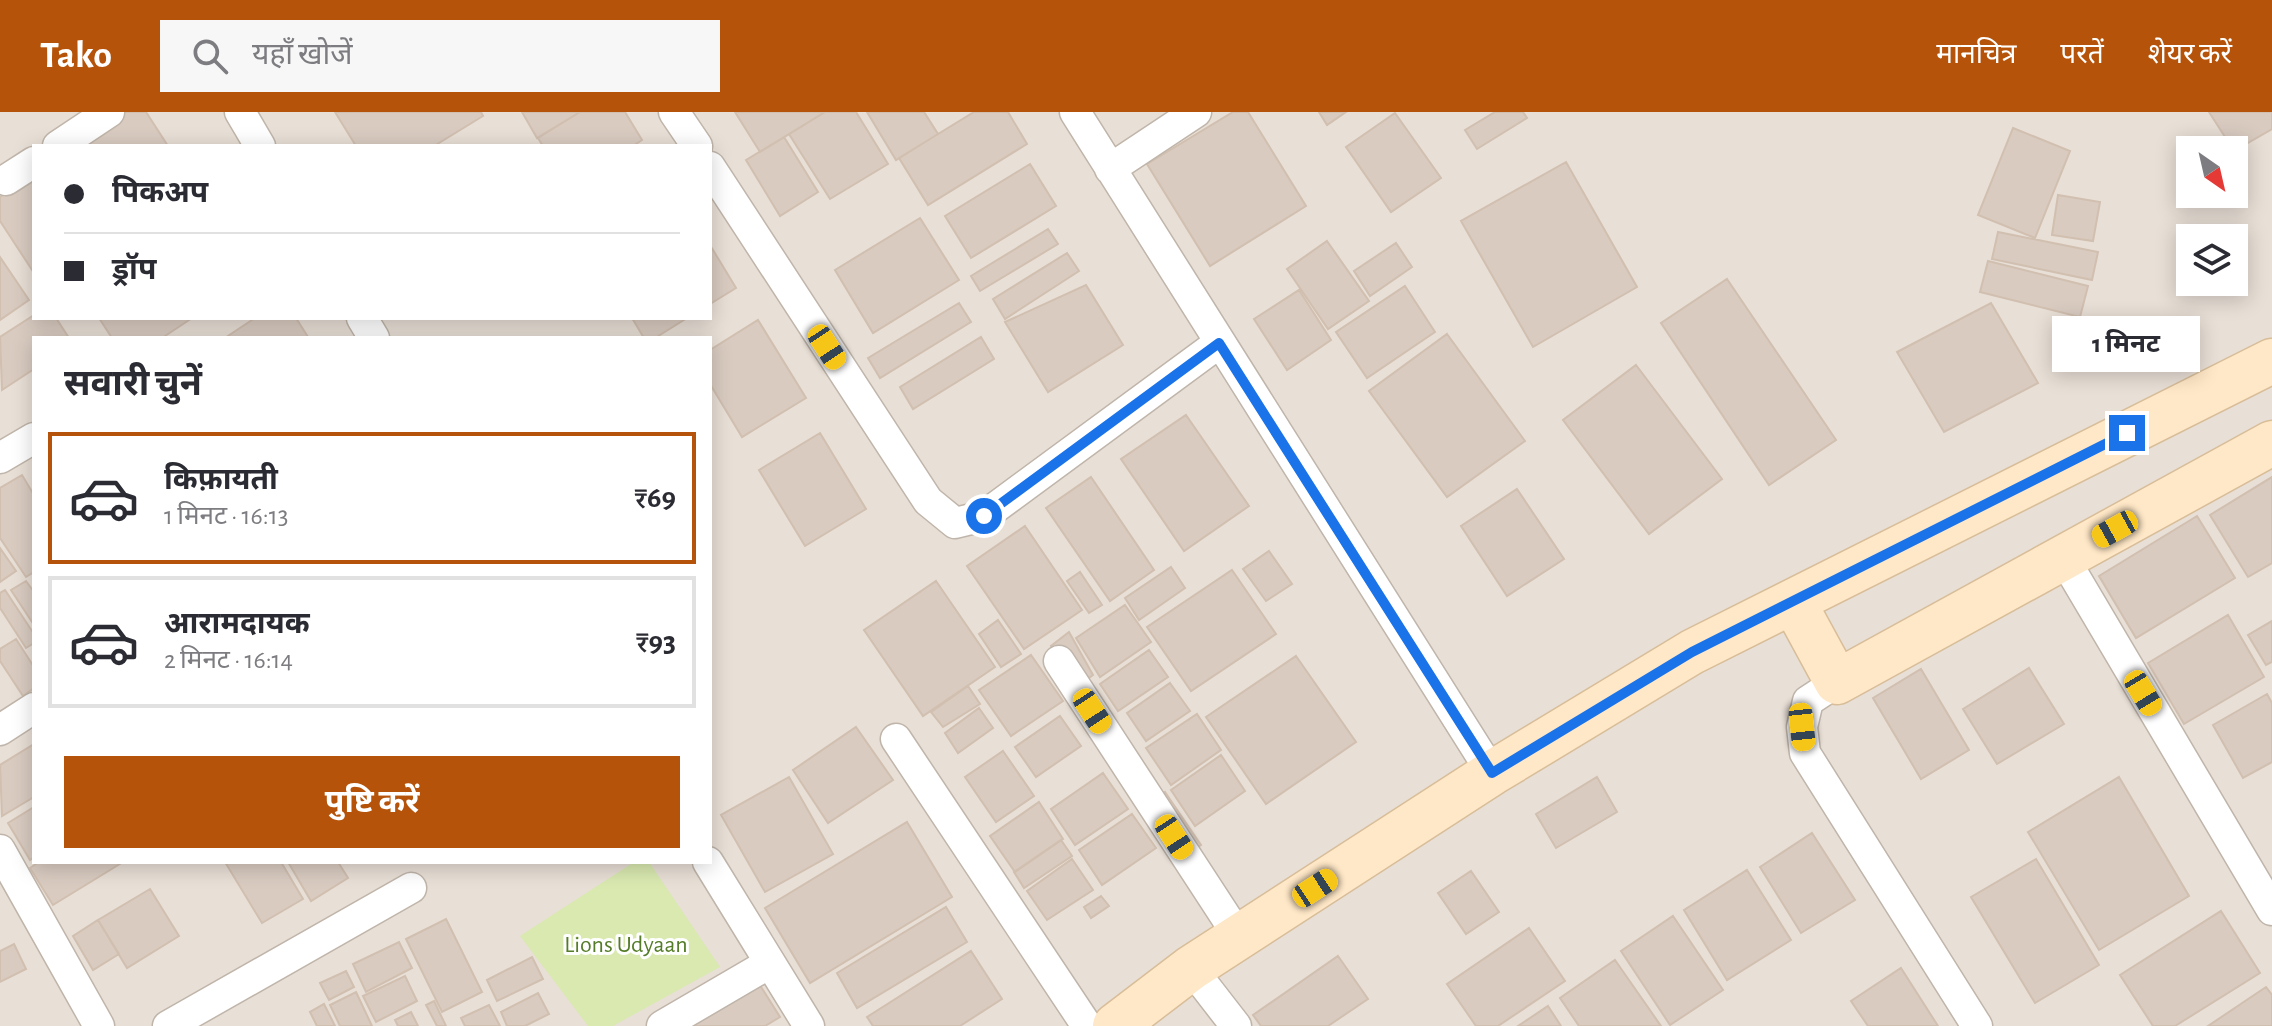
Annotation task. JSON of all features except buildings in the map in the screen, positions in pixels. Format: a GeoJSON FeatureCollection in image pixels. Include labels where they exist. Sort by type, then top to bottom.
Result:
{"type":"FeatureCollection","features":[{"type":"Feature","properties":{"kind":"street"},"geometry":{"type":"LineString","coordinates":[[61,144],[109,112]]}},
{"type":"Feature","properties":{"kind":"street"},"geometry":{"type":"LineString","coordinates":[[240,112],[259,144]]}},
{"type":"Feature","properties":{"kind":"street"},"geometry":{"type":"LineString","coordinates":[[674,112],[696,144]]}},
{"type":"Feature","properties":{"kind":"street"},"geometry":{"type":"LineString","coordinates":[[1075,112],[1492,773]]}},
{"type":"Feature","properties":{"kind":"street"},"geometry":{"type":"LineString","coordinates":[[1110,169],[1196,112]]}},
{"type":"Feature","properties":{"kind":"street"},"geometry":{"type":"LineString","coordinates":[[6,180],[32,163]]}},
{"type":"Feature","properties":{"kind":"street"},"geometry":{"type":"LineString","coordinates":[[712,170],[928,501],[955,523],[984,516],[1219,343]]}},
{"type":"Feature","properties":{"kind":"street"},"geometry":{"type":"LineString","coordinates":[[1115,1026],[1191,968],[1492,773],[1692,652],[2272,361]]}},
{"type":"Feature","properties":{"kind":"street"},"geometry":{"type":"LineString","coordinates":[[1,457],[32,439]]}},
{"type":"Feature","properties":{"kind":"street"},"geometry":{"type":"LineString","coordinates":[[1977,1026],[1828,795],[1805,753],[1802,727],[1808,701],[1837,682],[2272,443]]}},
{"type":"Feature","properties":{"kind":"street"},"geometry":{"type":"LineString","coordinates":[[2063,557],[2272,910]]}},
{"type":"Feature","properties":{"kind":"street"},"geometry":{"type":"LineString","coordinates":[[1794,603],[1837,682]]}},
{"type":"Feature","properties":{"kind":"street"},"geometry":{"type":"LineString","coordinates":[[1059,661],[1239,937]]}},
{"type":"Feature","properties":{"kind":"street"},"geometry":{"type":"LineString","coordinates":[[0,730],[32,709]]}},
{"type":"Feature","properties":{"kind":"street"},"geometry":{"type":"LineString","coordinates":[[896,739],[1087,1026]]}},
{"type":"Feature","properties":{"kind":"street"},"geometry":{"type":"LineString","coordinates":[[0,850],[99,1026]]}},
{"type":"Feature","properties":{"kind":"street"},"geometry":{"type":"LineString","coordinates":[[709,864],[809,1026]]}},
{"type":"Feature","properties":{"kind":"street"},"geometry":{"type":"LineString","coordinates":[[168,1026],[411,888]]}},
{"type":"Feature","properties":{"kind":"street"},"geometry":{"type":"LineString","coordinates":[[662,1026],[770,963]]}},
{"type":"Feature","properties":{"kind":"street"},"geometry":{"type":"LineString","coordinates":[[1191,968],[1236,1026]]}},
{"type":"Feature","properties":{"kind":"shaded area"},"geometry":{"type":"Polygon","coordinates":[[[0,112],[2272,112],[2272,1026],[0,1026],[0,112]]]}},
{"type":"Feature","properties":{"kind":"green space","name":"Lions Udyaan"},"geometry":{"type":"Polygon","coordinates":[[[631,864],[650,864],[720,967],[613,1026],[588,1026],[520,936],[631,864]]]}},
{"type":"Feature","properties":{"kind":"route"},"geometry":{"type":"LineString","coordinates":[[984,516],[1219,343],[1492,773],[1692,652],[2127,433]]}}]}
